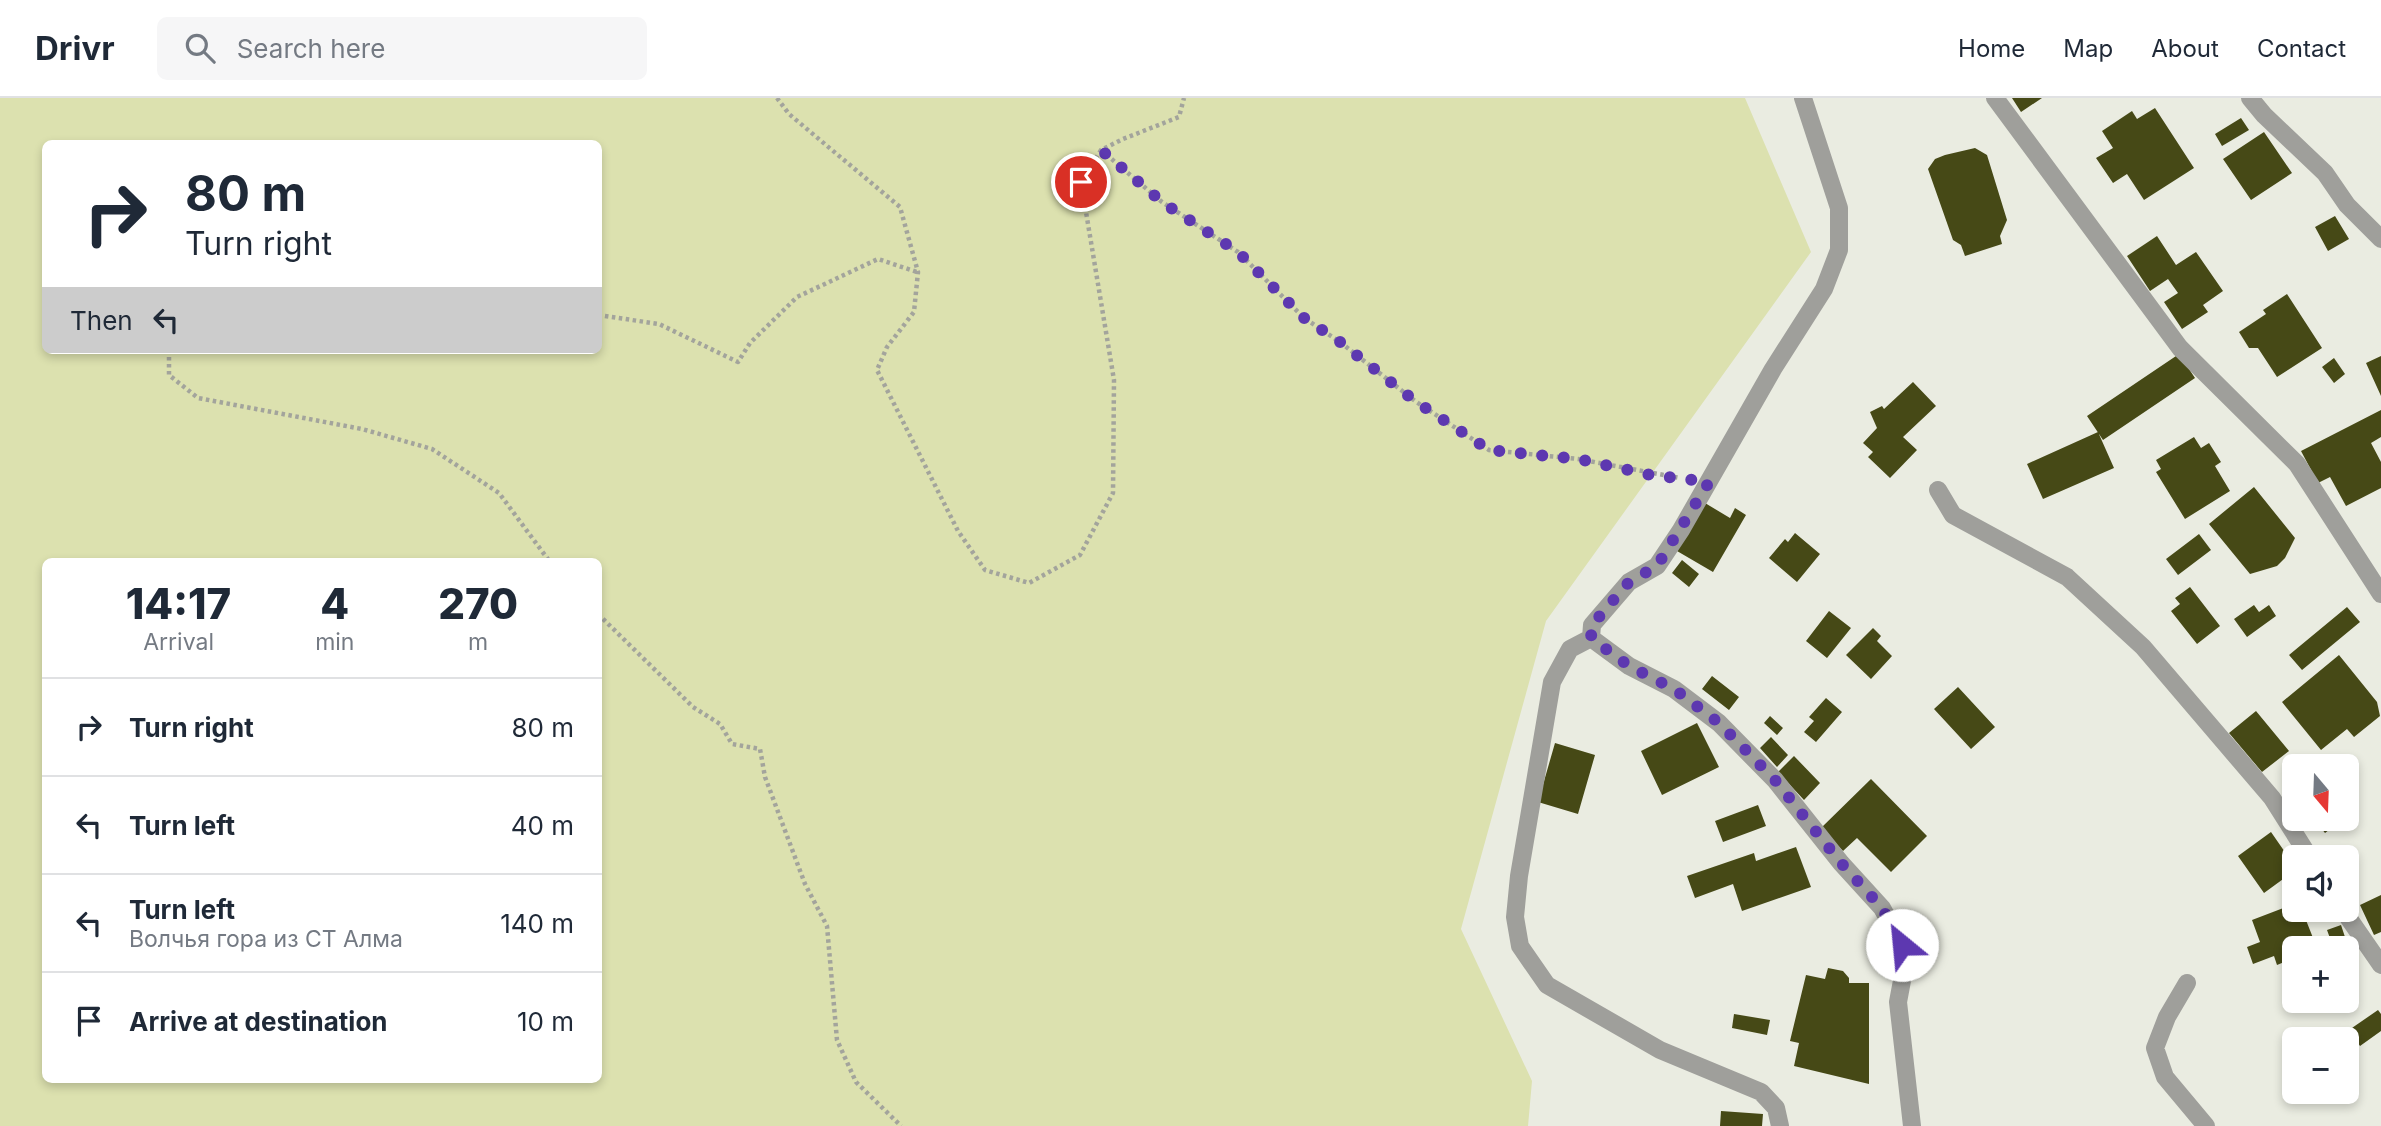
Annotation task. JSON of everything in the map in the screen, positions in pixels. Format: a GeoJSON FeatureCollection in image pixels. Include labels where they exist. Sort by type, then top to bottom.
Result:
{"type":"FeatureCollection","features":[{"type":"Feature","properties":{"kind":"street"},"geometry":{"type":"LineString","coordinates":[[1591,638],[1592,625],[1629,582],[1657,566],[1709,482],[1773,369],[1824,289],[1839,250],[1839,208],[1803,98]]}},
{"type":"Feature","properties":{"kind":"street"},"geometry":{"type":"LineString","coordinates":[[1995,98],[2180,348],[2297,464],[2381,594]]}},
{"type":"Feature","properties":{"kind":"street"},"geometry":{"type":"LineString","coordinates":[[2250,98],[2264,115],[2325,173],[2347,205],[2381,239]]}},
{"type":"Feature","properties":{"kind":"street"},"geometry":{"type":"LineString","coordinates":[[1938,490],[1953,515],[2067,577],[2143,647],[2272,798],[2301,845]]}},
{"type":"Feature","properties":{"kind":"street"},"geometry":{"type":"LineString","coordinates":[[1591,638],[1570,649],[1552,682],[1514,917],[1520,946],[1547,985],[1660,1050],[1761,1091],[1776,1108],[1780,1126]]}},
{"type":"Feature","properties":{"kind":"street"},"geometry":{"type":"LineString","coordinates":[[1591,638],[1629,666],[1674,689],[1719,723],[1775,780],[1841,863],[1882,908],[1902,945],[1904,970],[1898,1002],[1912,1126]]}},
{"type":"Feature","properties":{"kind":"street"},"geometry":{"type":"LineString","coordinates":[[2351,922],[2381,965]]}},
{"type":"Feature","properties":{"kind":"street"},"geometry":{"type":"LineString","coordinates":[[2187,983],[2167,1017],[2155,1048],[2165,1077],[2206,1126]]}},
{"type":"Feature","properties":{"kind":"path"},"geometry":{"type":"LineString","coordinates":[[777,98],[789,114],[900,206],[918,272],[914,312],[887,347],[877,370],[958,531],[985,570],[1029,583],[1080,555],[1113,493],[1114,380],[1081,182],[1101,150],[1179,117],[1184,98]]}},
{"type":"Feature","properties":{"kind":"path"},"geometry":{"type":"LineString","coordinates":[[1101,150],[1162,202],[1238,252],[1304,318],[1340,342],[1415,401],[1489,450],[1578,459],[1651,475],[1709,482]]}},
{"type":"Feature","properties":{"kind":"path"},"geometry":{"type":"LineString","coordinates":[[602,316],[659,324],[738,362],[750,343],[797,297],[878,259],[918,272]]}},
{"type":"Feature","properties":{"kind":"path"},"geometry":{"type":"LineString","coordinates":[[169,354],[169,375],[198,398],[362,429],[432,449],[499,493],[547,558]]}},
{"type":"Feature","properties":{"kind":"path"},"geometry":{"type":"LineString","coordinates":[[602,618],[692,707],[720,724],[732,744],[760,749],[765,777],[801,872],[827,926],[837,1040],[856,1082],[901,1126]]}},
{"type":"Feature","properties":{"kind":"green space"},"geometry":{"type":"Polygon","coordinates":[[[0,98],[1745,98],[1811,252],[1546,621],[1461,929],[1532,1081],[1528,1126],[0,1126],[0,98]]]}},
{"type":"Feature","properties":{"kind":"building"},"geometry":{"type":"Polygon","coordinates":[[[2012,98],[2042,98],[2021,112],[2012,98]]]}},
{"type":"Feature","properties":{"kind":"building"},"geometry":{"type":"Polygon","coordinates":[[[2155,108],[2194,168],[2144,200],[2127,174],[2113,183],[2096,158],[2113,148],[2102,131],[2132,111],[2137,119],[2155,108]]]}},
{"type":"Feature","properties":{"kind":"building"},"geometry":{"type":"Polygon","coordinates":[[[2241,118],[2249,130],[2222,146],[2215,134],[2241,118]]]}},
{"type":"Feature","properties":{"kind":"building"},"geometry":{"type":"Polygon","coordinates":[[[2264,132],[2292,173],[2251,200],[2223,159],[2264,132]]]}},
{"type":"Feature","properties":{"kind":"building"},"geometry":{"type":"Polygon","coordinates":[[[1975,148],[1987,155],[2007,220],[2000,236],[2002,244],[1965,256],[1961,245],[1953,240],[1928,169],[1935,159],[1975,148]]]}},
{"type":"Feature","properties":{"kind":"building"},"geometry":{"type":"Polygon","coordinates":[[[2335,216],[2349,239],[2328,251],[2315,227],[2335,216]]]}},
{"type":"Feature","properties":{"kind":"building"},"geometry":{"type":"Polygon","coordinates":[[[2157,236],[2176,265],[2196,252],[2223,291],[2203,305],[2208,312],[2182,329],[2164,302],[2178,293],[2168,279],[2150,291],[2127,256],[2157,236]]]}},
{"type":"Feature","properties":{"kind":"building"},"geometry":{"type":"Polygon","coordinates":[[[2287,294],[2322,348],[2277,377],[2258,348],[2249,348],[2239,332],[2266,314],[2263,310],[2287,294]]]}},
{"type":"Feature","properties":{"kind":"building"},"geometry":{"type":"Polygon","coordinates":[[[2179,354],[2195,378],[2103,440],[2087,416],[2179,354]]]}},
{"type":"Feature","properties":{"kind":"building"},"geometry":{"type":"Polygon","coordinates":[[[2381,356],[2381,396],[2366,363],[2381,356]]]}},
{"type":"Feature","properties":{"kind":"building"},"geometry":{"type":"Polygon","coordinates":[[[2334,358],[2345,374],[2334,383],[2322,367],[2334,358]]]}},
{"type":"Feature","properties":{"kind":"building"},"geometry":{"type":"Polygon","coordinates":[[[1913,382],[1936,406],[1903,437],[1917,450],[1890,478],[1868,457],[1873,452],[1863,443],[1877,428],[1870,412],[1882,406],[1884,409],[1913,382]]]}},
{"type":"Feature","properties":{"kind":"building"},"geometry":{"type":"Polygon","coordinates":[[[2381,410],[2381,437],[2371,443],[2381,462],[2381,488],[2346,506],[2330,477],[2318,483],[2301,451],[2381,410]]]}},
{"type":"Feature","properties":{"kind":"building"},"geometry":{"type":"Polygon","coordinates":[[[2098,432],[2114,468],[2043,499],[2027,464],[2098,432]]]}},
{"type":"Feature","properties":{"kind":"building"},"geometry":{"type":"Polygon","coordinates":[[[2194,437],[2201,448],[2209,443],[2221,462],[2215,466],[2230,491],[2185,519],[2156,472],[2161,469],[2156,460],[2194,437]]]}},
{"type":"Feature","properties":{"kind":"building"},"geometry":{"type":"Polygon","coordinates":[[[2254,487],[2295,538],[2285,558],[2277,566],[2250,574],[2209,524],[2254,487]]]}},
{"type":"Feature","properties":{"kind":"building"},"geometry":{"type":"Polygon","coordinates":[[[1705,503],[1730,518],[1735,508],[1746,515],[1713,572],[1677,551],[1705,503]]]}},
{"type":"Feature","properties":{"kind":"building"},"geometry":{"type":"Polygon","coordinates":[[[1795,533],[1820,554],[1797,582],[1769,558],[1785,539],[1788,542],[1795,533]]]}},
{"type":"Feature","properties":{"kind":"building"},"geometry":{"type":"Polygon","coordinates":[[[2199,534],[2211,550],[2178,575],[2166,559],[2199,534]]]}},
{"type":"Feature","properties":{"kind":"building"},"geometry":{"type":"Polygon","coordinates":[[[1682,560],[1699,574],[1689,587],[1672,573],[1682,560]]]}},
{"type":"Feature","properties":{"kind":"building"},"geometry":{"type":"Polygon","coordinates":[[[2190,587],[2220,626],[2197,644],[2171,611],[2180,604],[2175,598],[2190,587]]]}},
{"type":"Feature","properties":{"kind":"building"},"geometry":{"type":"Polygon","coordinates":[[[2254,605],[2259,612],[2269,605],[2276,616],[2247,637],[2234,619],[2254,605]]]}},
{"type":"Feature","properties":{"kind":"building"},"geometry":{"type":"Polygon","coordinates":[[[2347,607],[2360,622],[2302,670],[2289,655],[2347,607]]]}},
{"type":"Feature","properties":{"kind":"building"},"geometry":{"type":"Polygon","coordinates":[[[1829,611],[1851,628],[1827,658],[1806,641],[1829,611]]]}},
{"type":"Feature","properties":{"kind":"building"},"geometry":{"type":"Polygon","coordinates":[[[1873,628],[1881,636],[1877,641],[1892,656],[1871,679],[1846,655],[1873,628]]]}},
{"type":"Feature","properties":{"kind":"building"},"geometry":{"type":"Polygon","coordinates":[[[2339,655],[2377,702],[2380,716],[2354,737],[2347,729],[2321,750],[2282,702],[2339,655]]]}},
{"type":"Feature","properties":{"kind":"building"},"geometry":{"type":"Polygon","coordinates":[[[1712,676],[1739,697],[1729,710],[1702,689],[1712,676]]]}},
{"type":"Feature","properties":{"kind":"building"},"geometry":{"type":"Polygon","coordinates":[[[1958,687],[1995,727],[1971,749],[1934,709],[1958,687]]]}},
{"type":"Feature","properties":{"kind":"building"},"geometry":{"type":"Polygon","coordinates":[[[1826,698],[1842,712],[1816,742],[1804,732],[1814,721],[1809,717],[1826,698]]]}},
{"type":"Feature","properties":{"kind":"building"},"geometry":{"type":"Polygon","coordinates":[[[2256,711],[2289,751],[2262,772],[2229,733],[2256,711]]]}},
{"type":"Feature","properties":{"kind":"building"},"geometry":{"type":"Polygon","coordinates":[[[1770,716],[1783,728],[1777,735],[1764,723],[1770,716]]]}},
{"type":"Feature","properties":{"kind":"building"},"geometry":{"type":"Polygon","coordinates":[[[1697,723],[1719,767],[1662,795],[1641,751],[1697,723]]]}},
{"type":"Feature","properties":{"kind":"building"},"geometry":{"type":"Polygon","coordinates":[[[1771,737],[1788,755],[1777,767],[1760,748],[1771,737]]]}},
{"type":"Feature","properties":{"kind":"building"},"geometry":{"type":"Polygon","coordinates":[[[1555,743],[1595,755],[1578,814],[1538,802],[1555,743]]]}},
{"type":"Feature","properties":{"kind":"building"},"geometry":{"type":"Polygon","coordinates":[[[1794,756],[1820,783],[1804,800],[1778,772],[1794,756]]]}},
{"type":"Feature","properties":{"kind":"building"},"geometry":{"type":"Polygon","coordinates":[[[1871,779],[1927,836],[1891,872],[1857,838],[1843,851],[1821,828],[1871,779]]]}},
{"type":"Feature","properties":{"kind":"building"},"geometry":{"type":"Polygon","coordinates":[[[1758,805],[1766,826],[1723,842],[1715,821],[1758,805]]]}},
{"type":"Feature","properties":{"kind":"building"},"geometry":{"type":"Polygon","coordinates":[[[2271,832],[2282,848],[2282,880],[2264,893],[2238,856],[2271,832]]]}},
{"type":"Feature","properties":{"kind":"building"},"geometry":{"type":"Polygon","coordinates":[[[1796,847],[1811,887],[1742,911],[1733,884],[1695,898],[1687,876],[1754,853],[1756,861],[1796,847]]]}},
{"type":"Feature","properties":{"kind":"building"},"geometry":{"type":"Polygon","coordinates":[[[2381,895],[2381,932],[2374,935],[2360,905],[2381,895]]]}},
{"type":"Feature","properties":{"kind":"building"},"geometry":{"type":"Polygon","coordinates":[[[2282,909],[2282,922],[2307,922],[2312,936],[2282,936],[2282,963],[2277,965],[2274,956],[2253,964],[2247,947],[2260,942],[2252,920],[2282,909]]]}},
{"type":"Feature","properties":{"kind":"building"},"geometry":{"type":"Polygon","coordinates":[[[2341,925],[2345,936],[2329,936],[2327,930],[2341,925]]]}},
{"type":"Feature","properties":{"kind":"building"},"geometry":{"type":"Polygon","coordinates":[[[1828,968],[1843,971],[1849,978],[1849,983],[1869,983],[1869,1084],[1794,1066],[1799,1043],[1790,1041],[1806,975],[1825,979],[1828,968]]]}},
{"type":"Feature","properties":{"kind":"building"},"geometry":{"type":"Polygon","coordinates":[[[2378,1010],[2381,1014],[2381,1031],[2360,1046],[2359,1027],[2353,1027],[2378,1010]]]}},
{"type":"Feature","properties":{"kind":"building"},"geometry":{"type":"Polygon","coordinates":[[[1734,1014],[1770,1020],[1767,1035],[1732,1028],[1734,1014]]]}},
{"type":"Feature","properties":{"kind":"building"},"geometry":{"type":"Polygon","coordinates":[[[1721,1111],[1763,1114],[1762,1126],[1720,1126],[1721,1111]]]}},
{"type":"Feature","properties":{"kind":"route"},"geometry":{"type":"LineString","coordinates":[[1081,182],[1101,150],[1162,202],[1238,252],[1304,318],[1340,342],[1415,401],[1489,450],[1578,459],[1651,475],[1709,482],[1657,566],[1629,582],[1592,625],[1591,638],[1629,666],[1674,689],[1719,723],[1775,780],[1841,863],[1882,908],[1902,945]]}}]}
